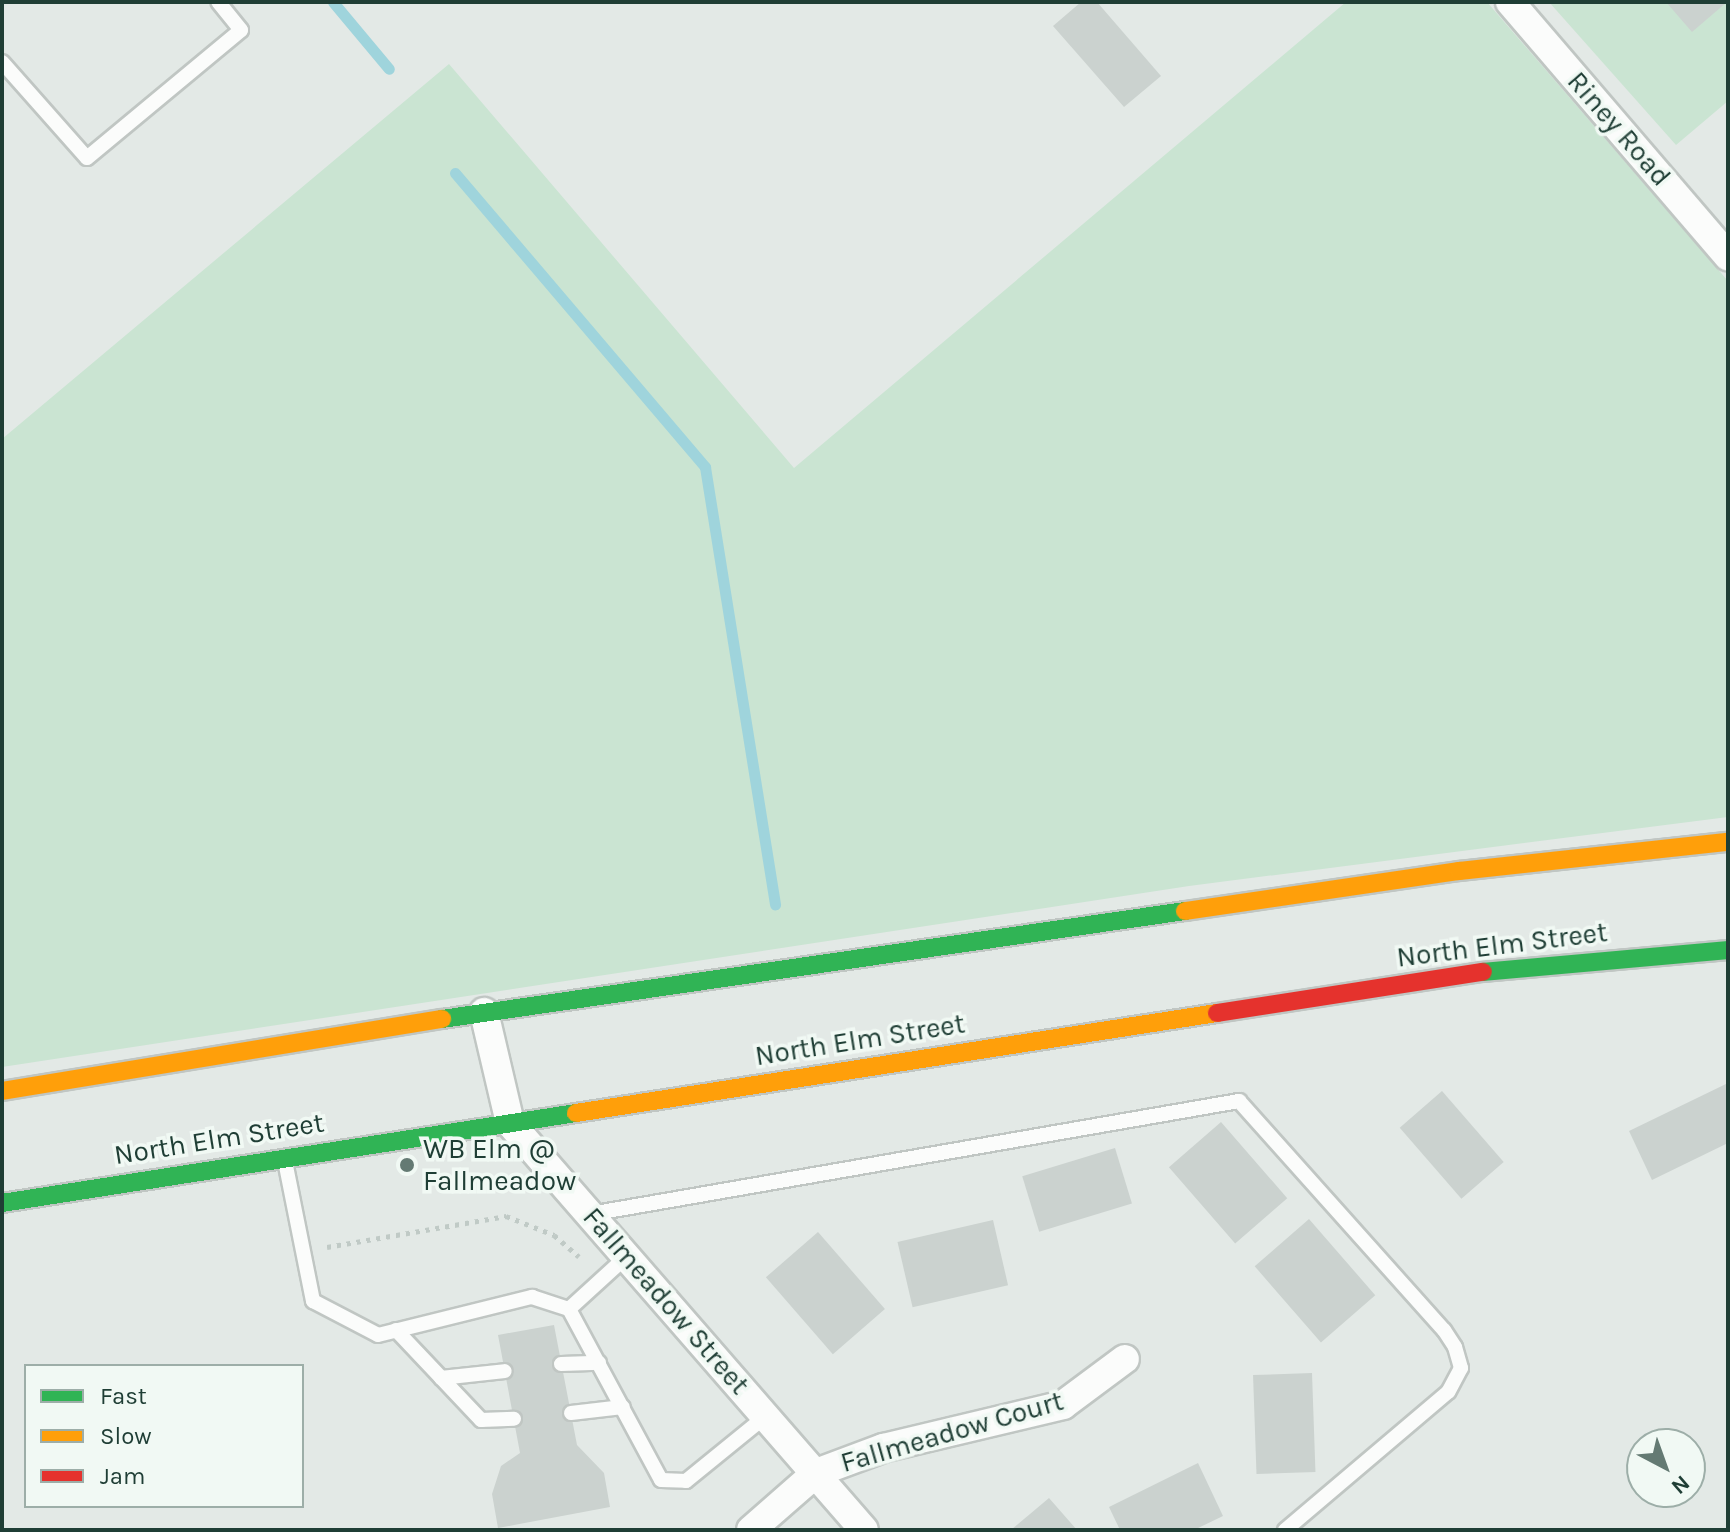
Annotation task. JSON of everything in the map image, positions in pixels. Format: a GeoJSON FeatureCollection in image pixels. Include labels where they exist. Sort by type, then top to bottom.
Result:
{"type":"FeatureCollection","features":[{"type":"Feature","properties":{"kind":"main road"},"geometry":{"type":"LineString","coordinates":[[2,1091],[484,1012],[1459,871],[1728,842]]}},
{"type":"Feature","properties":{"kind":"main road","name":"North Elm Street"},"geometry":{"type":"LineString","coordinates":[[2,1203],[1465,974],[1728,950]]}},
{"type":"Feature","properties":{"kind":"street","name":"Riney Road"},"geometry":{"type":"LineString","coordinates":[[1510,2],[1728,256]]}},
{"type":"Feature","properties":{"kind":"street","name":"Fallmeadow Street"},"geometry":{"type":"LineString","coordinates":[[484,1012],[510,1123],[864,1530]]}},
{"type":"Feature","properties":{"kind":"street","name":"Fallmeadow Court"},"geometry":{"type":"LineString","coordinates":[[816,1473],[883,1448],[1063,1405],[1125,1359]]}},
{"type":"Feature","properties":{"kind":"street"},"geometry":{"type":"LineString","coordinates":[[751,1530],[816,1473]]}},
{"type":"Feature","properties":{"kind":"lane"},"geometry":{"type":"LineString","coordinates":[[2,62],[87,158],[241,30],[218,2]]}},
{"type":"Feature","properties":{"kind":"lane"},"geometry":{"type":"LineString","coordinates":[[590,1214],[1239,1101],[1444,1330],[1461,1368],[1448,1392],[1285,1530]]}},
{"type":"Feature","properties":{"kind":"lane"},"geometry":{"type":"LineString","coordinates":[[284,1157],[313,1301],[378,1335],[532,1297],[569,1309],[661,1480],[686,1481],[766,1416]]}},
{"type":"Feature","properties":{"kind":"lane"},"geometry":{"type":"LineString","coordinates":[[569,1309],[627,1256]]}},
{"type":"Feature","properties":{"kind":"lane"},"geometry":{"type":"LineString","coordinates":[[396,1330],[481,1420],[514,1419]]}},
{"type":"Feature","properties":{"kind":"lane"},"geometry":{"type":"LineString","coordinates":[[561,1364],[599,1363]]}},
{"type":"Feature","properties":{"kind":"lane"},"geometry":{"type":"LineString","coordinates":[[441,1378],[505,1371]]}},
{"type":"Feature","properties":{"kind":"lane"},"geometry":{"type":"LineString","coordinates":[[571,1413],[623,1407]]}},
{"type":"Feature","properties":{"kind":"green space"},"geometry":{"type":"Polygon","coordinates":[[[1346,2],[1487,2],[1728,281],[1728,817],[1189,886],[2,1067],[2,439],[449,64],[794,468],[1346,2]]]}},
{"type":"Feature","properties":{"kind":"green space"},"geometry":{"type":"Polygon","coordinates":[[[1549,2],[1728,2],[1728,101],[1676,145],[1549,2]]]}},
{"type":"Feature","properties":{"kind":"building"},"geometry":{"type":"Polygon","coordinates":[[[1081,2],[1097,2],[1161,76],[1124,107],[1053,26],[1081,2]]]}},
{"type":"Feature","properties":{"kind":"building"},"geometry":{"type":"Polygon","coordinates":[[[1666,2],[1727,2],[1692,32],[1666,2]]]}},
{"type":"Feature","properties":{"kind":"building"},"geometry":{"type":"Polygon","coordinates":[[[1728,1083],[1728,1143],[1652,1180],[1629,1131],[1728,1083]]]}},
{"type":"Feature","properties":{"kind":"building"},"geometry":{"type":"Polygon","coordinates":[[[1442,1091],[1504,1162],[1461,1199],[1400,1128],[1442,1091]]]}},
{"type":"Feature","properties":{"kind":"building"},"geometry":{"type":"Polygon","coordinates":[[[1221,1122],[1287,1198],[1235,1243],[1169,1167],[1221,1122]]]}},
{"type":"Feature","properties":{"kind":"building"},"geometry":{"type":"Polygon","coordinates":[[[1115,1148],[1132,1203],[1039,1232],[1022,1176],[1115,1148]]]}},
{"type":"Feature","properties":{"kind":"building"},"geometry":{"type":"Polygon","coordinates":[[[1309,1219],[1375,1295],[1321,1342],[1255,1266],[1309,1219]]]}},
{"type":"Feature","properties":{"kind":"building"},"geometry":{"type":"Polygon","coordinates":[[[993,1220],[1008,1285],[913,1307],[898,1242],[993,1220]]]}},
{"type":"Feature","properties":{"kind":"building"},"geometry":{"type":"Polygon","coordinates":[[[818,1232],[885,1309],[833,1354],[766,1277],[818,1232]]]}},
{"type":"Feature","properties":{"kind":"building"},"geometry":{"type":"Polygon","coordinates":[[[554,1325],[577,1445],[604,1473],[610,1507],[498,1528],[492,1494],[501,1466],[520,1453],[498,1335],[554,1325]]]}},
{"type":"Feature","properties":{"kind":"building"},"geometry":{"type":"Polygon","coordinates":[[[1312,1373],[1315,1472],[1256,1474],[1253,1375],[1312,1373]]]}},
{"type":"Feature","properties":{"kind":"building"},"geometry":{"type":"Polygon","coordinates":[[[1198,1463],[1223,1516],[1194,1530],[1120,1530],[1109,1507],[1198,1463]]]}},
{"type":"Feature","properties":{"kind":"building"},"geometry":{"type":"Polygon","coordinates":[[[1049,1498],[1077,1530],[1011,1530],[1049,1498]]]}},
{"type":"Feature","properties":{"kind":"waterway"},"geometry":{"type":"LineString","coordinates":[[333,2],[389,69]]}},
{"type":"Feature","properties":{"kind":"waterway"},"geometry":{"type":"LineString","coordinates":[[455,173],[705,467],[775,904]]}},
{"type":"Feature","properties":{"kind":"traffic: fast"},"geometry":{"type":"LineString","coordinates":[[442,1019],[1185,911]]}},
{"type":"Feature","properties":{"kind":"traffic: fast"},"geometry":{"type":"LineString","coordinates":[[1483,972],[1728,950]]}},
{"type":"Feature","properties":{"kind":"traffic: fast"},"geometry":{"type":"LineString","coordinates":[[2,1203],[576,1113]]}},
{"type":"Feature","properties":{"kind":"traffic: slow"},"geometry":{"type":"LineString","coordinates":[[1185,911],[1459,871],[1728,842]]}},
{"type":"Feature","properties":{"kind":"traffic: slow"},"geometry":{"type":"LineString","coordinates":[[576,1113],[1217,1013]]}},
{"type":"Feature","properties":{"kind":"traffic: slow"},"geometry":{"type":"LineString","coordinates":[[2,1091],[442,1019]]}},
{"type":"Feature","properties":{"kind":"traffic: jam"},"geometry":{"type":"LineString","coordinates":[[1217,1013],[1483,972]]}},
{"type":"Feature","properties":{"kind":"place","name":"WB Elm @ Fallmeadow"},"geometry":{"type":"Point","coordinates":[407,1165]}}]}
